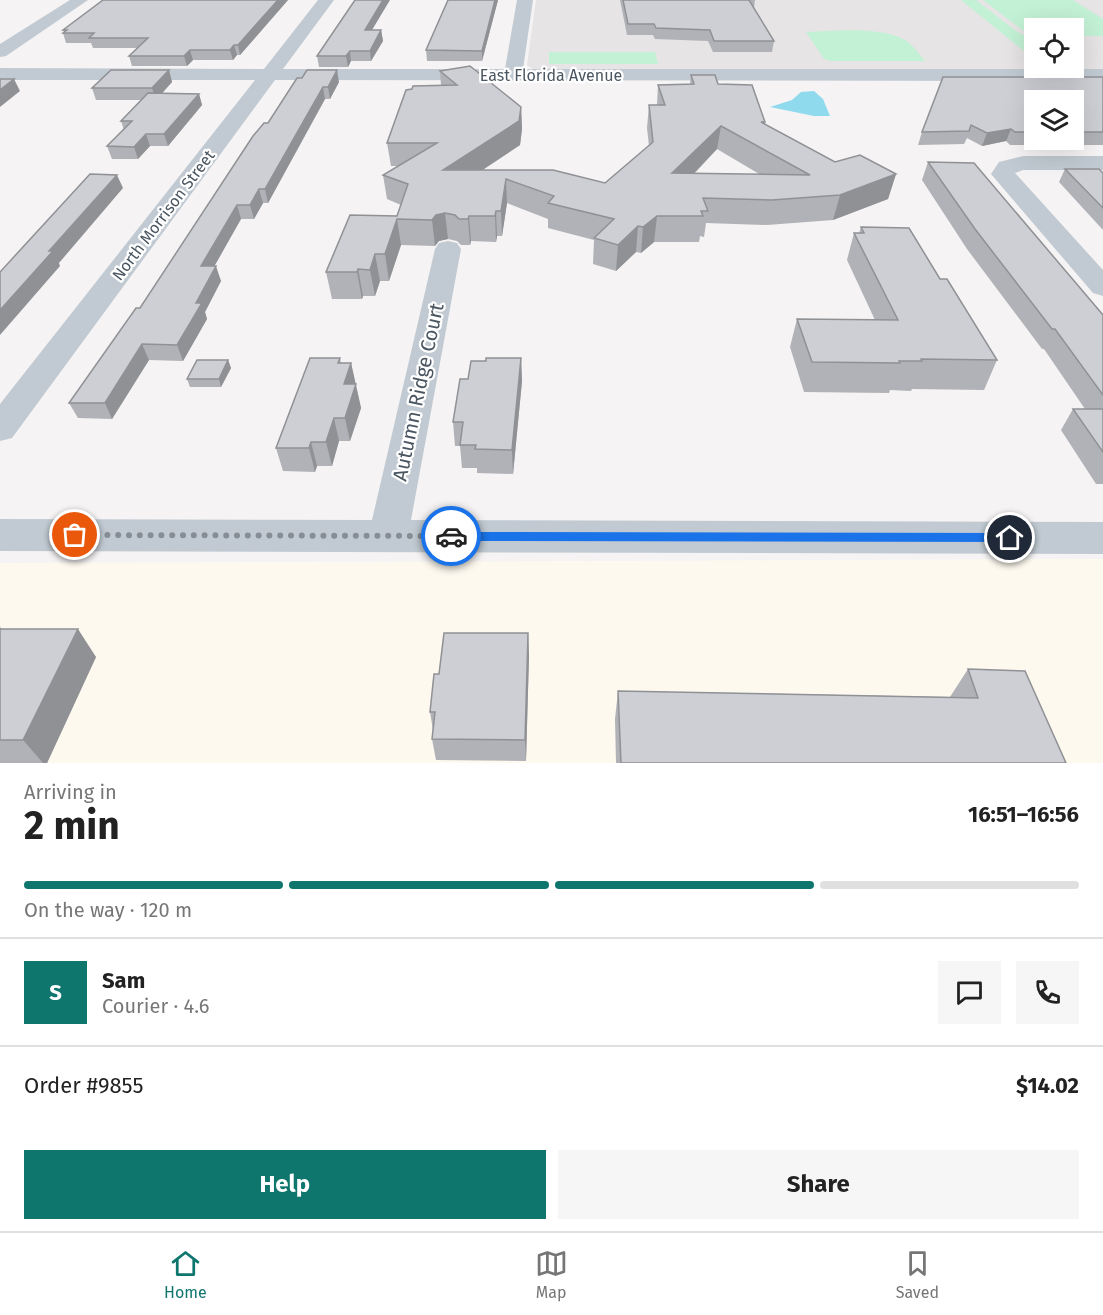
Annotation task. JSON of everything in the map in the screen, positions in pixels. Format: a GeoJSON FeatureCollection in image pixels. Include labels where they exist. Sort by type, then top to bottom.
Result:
{"type":"FeatureCollection","features":[{"type":"Feature","properties":{"kind":"street"},"geometry":{"type":"LineString","coordinates":[[0,52],[80,0]]}},
{"type":"Feature","properties":{"kind":"street","name":"North Morrison Street"},"geometry":{"type":"LineString","coordinates":[[0,429],[326,0]]}},
{"type":"Feature","properties":{"kind":"street"},"geometry":{"type":"LineString","coordinates":[[513,75],[525,0]]}},
{"type":"Feature","properties":{"kind":"street","name":"East Florida Avenue"},"geometry":{"type":"LineString","coordinates":[[0,74],[1103,75]]}},
{"type":"Feature","properties":{"kind":"street"},"geometry":{"type":"LineString","coordinates":[[1103,163],[1023,163],[1007,167],[1003,174],[1103,287]]}},
{"type":"Feature","properties":{"kind":"street","name":"Autumn Ridge Court"},"geometry":{"type":"LineString","coordinates":[[388,536],[448,249]]}},
{"type":"Feature","properties":{"kind":"street"},"geometry":{"type":"LineString","coordinates":[[0,535],[1103,538]]}},
{"type":"Feature","properties":{"kind":"shaded area"},"geometry":{"type":"Polygon","coordinates":[[[536,0],[1103,0],[1103,71],[1084,71],[1084,18],[1024,18],[1024,71],[534,70],[527,65],[536,0]]]}},
{"type":"Feature","properties":{"kind":"shaded area"},"geometry":{"type":"Polygon","coordinates":[[[1103,559],[1103,763],[0,763],[0,563],[1103,559]]]}},
{"type":"Feature","properties":{"kind":"green space"},"geometry":{"type":"Polygon","coordinates":[[[961,0],[976,0],[1024,35],[1024,51],[961,0]]]}},
{"type":"Feature","properties":{"kind":"green space"},"geometry":{"type":"Polygon","coordinates":[[[983,0],[1073,0],[1103,19],[1103,36],[1084,36],[1084,18],[1024,18],[1024,31],[983,0]]]}},
{"type":"Feature","properties":{"kind":"green space"},"geometry":{"type":"Polygon","coordinates":[[[857,30],[883,33],[905,40],[925,61],[831,61],[824,59],[806,32],[857,30]]]}},
{"type":"Feature","properties":{"kind":"green space"},"geometry":{"type":"Polygon","coordinates":[[[549,52],[655,52],[658,64],[549,64],[549,52]]]}},
{"type":"Feature","properties":{"kind":"water"},"geometry":{"type":"Polygon","coordinates":[[[814,91],[823,99],[830,116],[814,116],[770,107],[792,100],[801,92],[814,91]]]}},
{"type":"Feature","properties":{"kind":"building"},"geometry":{"type":"Polygon","coordinates":[[[103,0],[278,0],[238,45],[234,45],[230,50],[190,50],[184,56],[129,56],[148,38],[89,38],[94,33],[63,33],[67,30],[63,30],[103,0]]]}},
{"type":"Feature","properties":{"kind":"building"},"geometry":{"type":"Polygon","coordinates":[[[355,0],[383,0],[365,30],[381,30],[370,51],[350,51],[346,56],[317,56],[355,0]]]}},
{"type":"Feature","properties":{"kind":"building"},"geometry":{"type":"Polygon","coordinates":[[[448,0],[495,0],[482,51],[426,50],[448,0]]]}},
{"type":"Feature","properties":{"kind":"building"},"geometry":{"type":"Polygon","coordinates":[[[623,0],[749,0],[774,41],[714,41],[710,30],[656,28],[654,24],[628,24],[623,0]]]}},
{"type":"Feature","properties":{"kind":"building"},"geometry":{"type":"Polygon","coordinates":[[[470,66],[521,107],[519,121],[443,170],[553,170],[605,183],[653,142],[649,105],[665,105],[658,85],[694,84],[691,75],[715,75],[718,84],[752,85],[765,122],[761,122],[835,162],[860,155],[896,174],[840,195],[772,200],[703,198],[708,211],[701,211],[703,216],[657,216],[643,227],[638,226],[618,245],[594,238],[614,219],[548,203],[554,196],[506,179],[501,211],[496,211],[495,216],[469,216],[468,219],[459,219],[455,215],[445,213],[436,215],[432,220],[397,219],[385,254],[375,254],[370,270],[326,272],[350,215],[397,216],[408,184],[383,175],[437,143],[387,143],[406,90],[412,89],[413,86],[457,85],[440,71],[470,66]],[[721,126],[672,173],[810,175],[721,126]]]}},
{"type":"Feature","properties":{"kind":"building"},"geometry":{"type":"Polygon","coordinates":[[[111,70],[169,70],[152,88],[92,88],[111,70]]]}},
{"type":"Feature","properties":{"kind":"building"},"geometry":{"type":"Polygon","coordinates":[[[307,70],[337,70],[328,87],[323,87],[265,189],[259,189],[250,205],[237,205],[201,266],[216,266],[196,303],[202,303],[177,345],[142,344],[105,403],[69,403],[136,308],[140,308],[253,136],[264,123],[268,123],[297,78],[302,78],[307,70]]]}},
{"type":"Feature","properties":{"kind":"building"},"geometry":{"type":"Polygon","coordinates":[[[943,77],[1103,77],[1103,132],[1084,132],[1084,90],[1024,90],[1024,132],[1015,132],[1011,129],[987,133],[971,125],[969,131],[922,132],[943,77]]]}},
{"type":"Feature","properties":{"kind":"building"},"geometry":{"type":"Polygon","coordinates":[[[0,79],[14,79],[0,90],[0,79]]]}},
{"type":"Feature","properties":{"kind":"building"},"geometry":{"type":"Polygon","coordinates":[[[148,93],[199,94],[164,134],[146,134],[134,147],[107,146],[132,121],[121,121],[148,93]]]}},
{"type":"Feature","properties":{"kind":"building"},"geometry":{"type":"Polygon","coordinates":[[[928,162],[974,163],[1103,315],[1103,395],[1055,329],[1052,329],[975,229],[928,162]]]}},
{"type":"Feature","properties":{"kind":"building"},"geometry":{"type":"Polygon","coordinates":[[[1065,169],[1099,169],[1103,173],[1103,208],[1065,169]]]}},
{"type":"Feature","properties":{"kind":"building"},"geometry":{"type":"Polygon","coordinates":[[[90,174],[117,175],[0,310],[0,272],[90,174]]]}},
{"type":"Feature","properties":{"kind":"building"},"geometry":{"type":"Polygon","coordinates":[[[861,227],[909,228],[940,279],[947,279],[997,360],[921,359],[922,361],[899,361],[900,363],[812,362],[797,319],[898,320],[854,233],[864,233],[861,227]]]}},
{"type":"Feature","properties":{"kind":"building"},"geometry":{"type":"Polygon","coordinates":[[[310,358],[340,358],[338,363],[351,363],[344,384],[356,384],[345,418],[334,418],[326,442],[311,442],[309,448],[276,448],[310,358]]]}},
{"type":"Feature","properties":{"kind":"building"},"geometry":{"type":"Polygon","coordinates":[[[486,358],[521,358],[512,450],[475,449],[476,445],[460,445],[463,422],[453,422],[460,379],[468,379],[471,361],[486,361],[486,358]]]}},
{"type":"Feature","properties":{"kind":"building"},"geometry":{"type":"Polygon","coordinates":[[[197,360],[228,360],[219,379],[187,379],[197,360]]]}},
{"type":"Feature","properties":{"kind":"building"},"geometry":{"type":"Polygon","coordinates":[[[1073,409],[1103,409],[1103,452],[1073,409]]]}},
{"type":"Feature","properties":{"kind":"building"},"geometry":{"type":"Polygon","coordinates":[[[0,629],[78,629],[23,740],[0,740],[0,629]]]}},
{"type":"Feature","properties":{"kind":"building"},"geometry":{"type":"Polygon","coordinates":[[[444,633],[528,633],[525,740],[432,739],[435,712],[430,712],[434,674],[439,674],[444,633]]]}},
{"type":"Feature","properties":{"kind":"building"},"geometry":{"type":"Polygon","coordinates":[[[968,669],[1025,671],[1066,763],[621,763],[618,691],[978,698],[968,669]]]}},
{"type":"Feature","properties":{"kind":"way so far"},"geometry":{"type":"LineString","coordinates":[[75,535],[451,536]]}},
{"type":"Feature","properties":{"kind":"route"},"geometry":{"type":"LineString","coordinates":[[451,536],[1010,538]]}}]}
